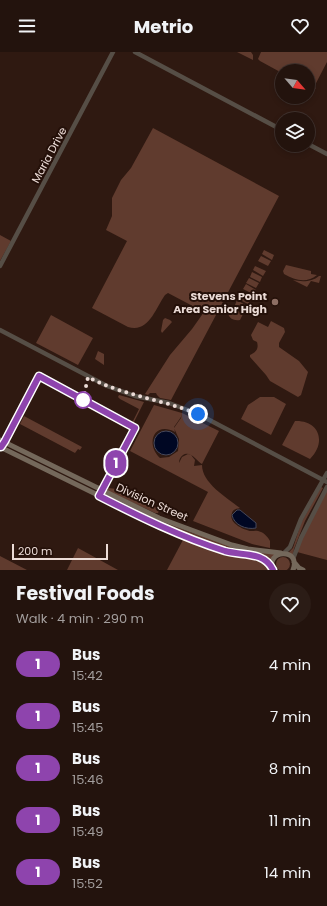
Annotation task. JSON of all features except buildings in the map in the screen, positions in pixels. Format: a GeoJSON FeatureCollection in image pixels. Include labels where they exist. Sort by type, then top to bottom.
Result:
{"type":"FeatureCollection","features":[{"type":"Feature","properties":{"kind":"main road","name":"Division Street"},"geometry":{"type":"LineString","coordinates":[[0,440],[159,518],[232,545],[282,553]]}},
{"type":"Feature","properties":{"kind":"main road","name":"Division Street"},"geometry":{"type":"LineString","coordinates":[[0,447],[167,529],[224,550],[263,558],[272,569]]}},
{"type":"Feature","properties":{"kind":"main road"},"geometry":{"type":"LineString","coordinates":[[272,569],[274,558],[282,553],[290,556],[299,568],[303,570]]}},
{"type":"Feature","properties":{"kind":"main road"},"geometry":{"type":"LineString","coordinates":[[292,570],[294,560]]}},
{"type":"Feature","properties":{"kind":"street","name":"Maria Drive"},"geometry":{"type":"LineString","coordinates":[[0,266],[113,52]]}},
{"type":"Feature","properties":{"kind":"street"},"geometry":{"type":"LineString","coordinates":[[135,52],[275,126]]}},
{"type":"Feature","properties":{"kind":"street"},"geometry":{"type":"LineString","coordinates":[[315,148],[327,154]]}},
{"type":"Feature","properties":{"kind":"street"},"geometry":{"type":"LineString","coordinates":[[0,330],[106,386],[135,396],[169,403],[198,414],[325,481]]}},
{"type":"Feature","properties":{"kind":"street"},"geometry":{"type":"LineString","coordinates":[[282,553],[290,547],[301,518],[325,481],[327,473]]}},
{"type":"Feature","properties":{"kind":"street"},"geometry":{"type":"LineString","coordinates":[[294,560],[301,538],[327,487]]}},
{"type":"Feature","properties":{"kind":"shaded area"},"geometry":{"type":"Polygon","coordinates":[[[237,52],[251,52],[253,55],[253,60],[237,52]]]}},
{"type":"Feature","properties":{"kind":"shaded area"},"geometry":{"type":"Polygon","coordinates":[[[261,52],[327,52],[327,62],[315,85],[315,64],[275,64],[275,69],[258,59],[261,52]]]}},
{"type":"Feature","properties":{"kind":"shaded area"},"geometry":{"type":"Polygon","coordinates":[[[153,128],[279,196],[171,400],[160,398],[156,393],[150,393],[148,395],[145,394],[170,355],[204,312],[168,293],[165,295],[151,318],[146,323],[135,328],[128,327],[92,308],[127,241],[106,230],[112,216],[112,198],[121,180],[131,168],[153,128]]]}},
{"type":"Feature","properties":{"kind":"shaded area"},"geometry":{"type":"Polygon","coordinates":[[[0,235],[11,241],[0,261],[0,235]]]}},
{"type":"Feature","properties":{"kind":"shaded area"},"geometry":{"type":"Polygon","coordinates":[[[264,250],[274,255],[272,260],[262,254],[264,250]]]}},
{"type":"Feature","properties":{"kind":"shaded area"},"geometry":{"type":"Polygon","coordinates":[[[261,256],[271,261],[268,266],[258,261],[261,256]]]}},
{"type":"Feature","properties":{"kind":"shaded area"},"geometry":{"type":"Polygon","coordinates":[[[286,265],[311,271],[311,274],[317,275],[313,278],[305,280],[292,278],[284,274],[283,271],[286,265]]]}},
{"type":"Feature","properties":{"kind":"shaded area"},"geometry":{"type":"Polygon","coordinates":[[[255,266],[266,271],[263,276],[253,270],[255,266]]]}},
{"type":"Feature","properties":{"kind":"shaded area"},"geometry":{"type":"Polygon","coordinates":[[[252,272],[262,277],[260,282],[250,277],[252,272]]]}},
{"type":"Feature","properties":{"kind":"shaded area"},"geometry":{"type":"Polygon","coordinates":[[[321,276],[319,283],[311,281],[307,287],[293,280],[307,281],[321,276]]]}},
{"type":"Feature","properties":{"kind":"shaded area"},"geometry":{"type":"Polygon","coordinates":[[[249,278],[259,283],[256,288],[246,283],[249,278]]]}},
{"type":"Feature","properties":{"kind":"shaded area"},"geometry":{"type":"Polygon","coordinates":[[[246,284],[256,290],[253,294],[243,289],[246,284]]]}},
{"type":"Feature","properties":{"kind":"shaded area"},"geometry":{"type":"Polygon","coordinates":[[[240,294],[251,300],[248,304],[238,299],[240,294]]]}},
{"type":"Feature","properties":{"kind":"shaded area"},"geometry":{"type":"Polygon","coordinates":[[[237,300],[247,306],[245,310],[235,305],[237,300]]]}},
{"type":"Feature","properties":{"kind":"shaded area"},"geometry":{"type":"Polygon","coordinates":[[[231,307],[243,314],[240,320],[232,319],[229,316],[228,314],[231,307]]]}},
{"type":"Feature","properties":{"kind":"shaded area"},"geometry":{"type":"Polygon","coordinates":[[[51,315],[93,338],[78,365],[36,343],[51,315]]]}},
{"type":"Feature","properties":{"kind":"shaded area"},"geometry":{"type":"Polygon","coordinates":[[[165,318],[172,322],[162,333],[163,320],[165,318]]]}},
{"type":"Feature","properties":{"kind":"shaded area"},"geometry":{"type":"Polygon","coordinates":[[[271,321],[284,328],[285,332],[279,343],[279,347],[299,361],[308,372],[301,395],[298,397],[270,381],[250,357],[250,355],[257,348],[258,344],[253,340],[251,335],[258,322],[268,327],[271,321]]]}},
{"type":"Feature","properties":{"kind":"shaded area"},"geometry":{"type":"Polygon","coordinates":[[[98,351],[104,354],[104,365],[95,359],[98,351]]]}},
{"type":"Feature","properties":{"kind":"shaded area"},"geometry":{"type":"Polygon","coordinates":[[[119,395],[144,402],[133,424],[129,423],[132,423],[139,409],[120,399],[118,397],[119,395]]]}},
{"type":"Feature","properties":{"kind":"shaded area"},"geometry":{"type":"Polygon","coordinates":[[[260,397],[274,397],[286,404],[271,435],[241,419],[248,405],[260,397]]]}},
{"type":"Feature","properties":{"kind":"shaded area"},"geometry":{"type":"Polygon","coordinates":[[[154,405],[182,413],[219,431],[202,464],[191,455],[195,460],[194,466],[202,465],[203,472],[210,484],[240,508],[235,509],[232,512],[231,517],[234,523],[245,529],[263,533],[270,541],[270,548],[252,544],[193,521],[208,492],[130,451],[154,405]],[[162,429],[154,436],[153,446],[155,452],[160,458],[169,457],[178,451],[179,439],[174,429],[175,432],[168,429],[162,429]],[[188,454],[181,457],[179,463],[182,457],[188,454]]]}},
{"type":"Feature","properties":{"kind":"shaded area"},"geometry":{"type":"Polygon","coordinates":[[[24,416],[82,447],[75,453],[20,424],[24,416]]]}},
{"type":"Feature","properties":{"kind":"shaded area"},"geometry":{"type":"Polygon","coordinates":[[[295,421],[310,424],[318,433],[318,446],[310,459],[282,445],[295,421]]]}},
{"type":"Feature","properties":{"kind":"shaded area"},"geometry":{"type":"Polygon","coordinates":[[[321,487],[323,488],[305,521],[294,549],[293,556],[288,553],[293,548],[301,523],[321,487]]]}},
{"type":"Feature","properties":{"kind":"shaded area"},"geometry":{"type":"Polygon","coordinates":[[[108,488],[117,489],[160,509],[158,513],[155,513],[108,491],[108,488]]]}},
{"type":"Feature","properties":{"kind":"shaded area"},"geometry":{"type":"Polygon","coordinates":[[[327,490],[327,560],[297,552],[327,490]]]}},
{"type":"Feature","properties":{"kind":"shaded area"},"geometry":{"type":"Polygon","coordinates":[[[108,496],[155,519],[152,520],[111,500],[108,496]]]}},
{"type":"Feature","properties":{"kind":"shaded area"},"geometry":{"type":"Polygon","coordinates":[[[161,521],[192,533],[276,554],[270,560],[262,555],[225,548],[205,542],[173,529],[161,521]]]}},
{"type":"Feature","properties":{"kind":"shaded area"},"geometry":{"type":"Polygon","coordinates":[[[184,538],[225,552],[261,559],[268,565],[269,570],[167,570],[184,538]]]}},
{"type":"Feature","properties":{"kind":"shaded area"},"geometry":{"type":"Polygon","coordinates":[[[78,548],[118,570],[67,570],[78,548]]]}},
{"type":"Feature","properties":{"kind":"shaded area"},"geometry":{"type":"Polygon","coordinates":[[[0,556],[27,570],[0,570],[0,556]]]}},
{"type":"Feature","properties":{"kind":"shaded area"},"geometry":{"type":"Polygon","coordinates":[[[283,557],[289,561],[290,564],[288,569],[278,569],[276,564],[278,559],[283,557]]]}},
{"type":"Feature","properties":{"kind":"water"},"geometry":{"type":"Polygon","coordinates":[[[166,431],[171,432],[177,438],[177,448],[171,454],[166,455],[161,454],[155,448],[154,443],[155,438],[161,432],[166,431]]]}},
{"type":"Feature","properties":{"kind":"water"},"geometry":{"type":"Polygon","coordinates":[[[237,510],[240,510],[256,523],[256,528],[241,526],[235,522],[232,515],[237,510]]]}},
{"type":"Feature","properties":{"kind":"bus line","name":"1"},"geometry":{"type":"LineString","coordinates":[[0,447],[5,441],[39,376],[135,428],[99,496],[167,529],[193,539],[232,553],[263,558],[270,563],[273,570]]}},
{"type":"Feature","properties":{"kind":"place","name":"Stevens Point Area Senior High"},"geometry":{"type":"Point","coordinates":[275,302]}},
{"type":"Feature","properties":{"kind":"route"},"geometry":{"type":"LineString","coordinates":[[83,400],[88,377],[120,391],[135,396],[169,403],[198,414]]}}]}
